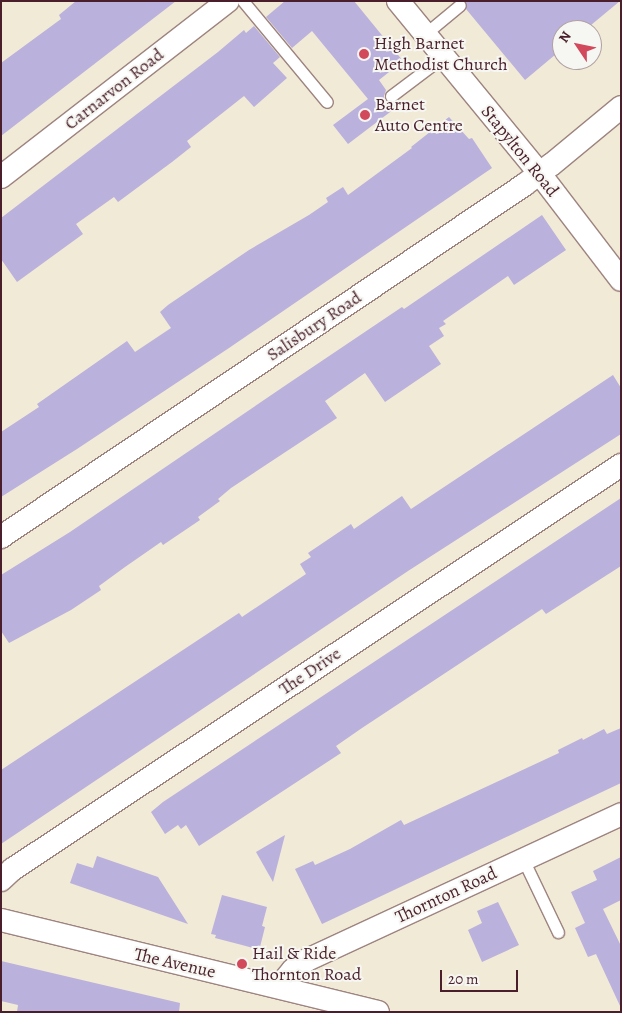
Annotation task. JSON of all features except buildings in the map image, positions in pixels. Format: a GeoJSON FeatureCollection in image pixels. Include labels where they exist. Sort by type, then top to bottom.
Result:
{"type":"FeatureCollection","features":[{"type":"Feature","properties":{"kind":"street","name":"Carnarvon Road"},"geometry":{"type":"LineString","coordinates":[[1,177],[228,1]]}},
{"type":"Feature","properties":{"kind":"street","name":"Stapylton Road"},"geometry":{"type":"LineString","coordinates":[[398,1],[540,174],[621,280]]}},
{"type":"Feature","properties":{"kind":"street","name":"Salisbury Road"},"geometry":{"type":"LineString","coordinates":[[1,537],[540,174],[621,107]]}},
{"type":"Feature","properties":{"kind":"street","name":"The Drive"},"geometry":{"type":"LineString","coordinates":[[1,880],[21,864],[621,466]]}},
{"type":"Feature","properties":{"kind":"street","name":"Thornton Road"},"geometry":{"type":"LineString","coordinates":[[279,987],[293,970],[307,960],[621,814]]}},
{"type":"Feature","properties":{"kind":"street","name":"The Avenue"},"geometry":{"type":"LineString","coordinates":[[1,920],[378,1012]]}},
{"type":"Feature","properties":{"kind":"lane"},"geometry":{"type":"LineString","coordinates":[[243,1],[327,102]]}},
{"type":"Feature","properties":{"kind":"lane"},"geometry":{"type":"LineString","coordinates":[[425,34],[460,6]]}},
{"type":"Feature","properties":{"kind":"lane"},"geometry":{"type":"LineString","coordinates":[[391,96],[443,57]]}},
{"type":"Feature","properties":{"kind":"lane"},"geometry":{"type":"LineString","coordinates":[[523,859],[558,932]]}},
{"type":"Feature","properties":{"kind":"place","name":"High Barnet Methodist Church"},"geometry":{"type":"Point","coordinates":[364,54]}},
{"type":"Feature","properties":{"kind":"place","name":"Barnet Auto Centre"},"geometry":{"type":"Point","coordinates":[365,115]}},
{"type":"Feature","properties":{"kind":"place","name":"Hail & Ride Thornton Road"},"geometry":{"type":"Point","coordinates":[242,964]}}]}
